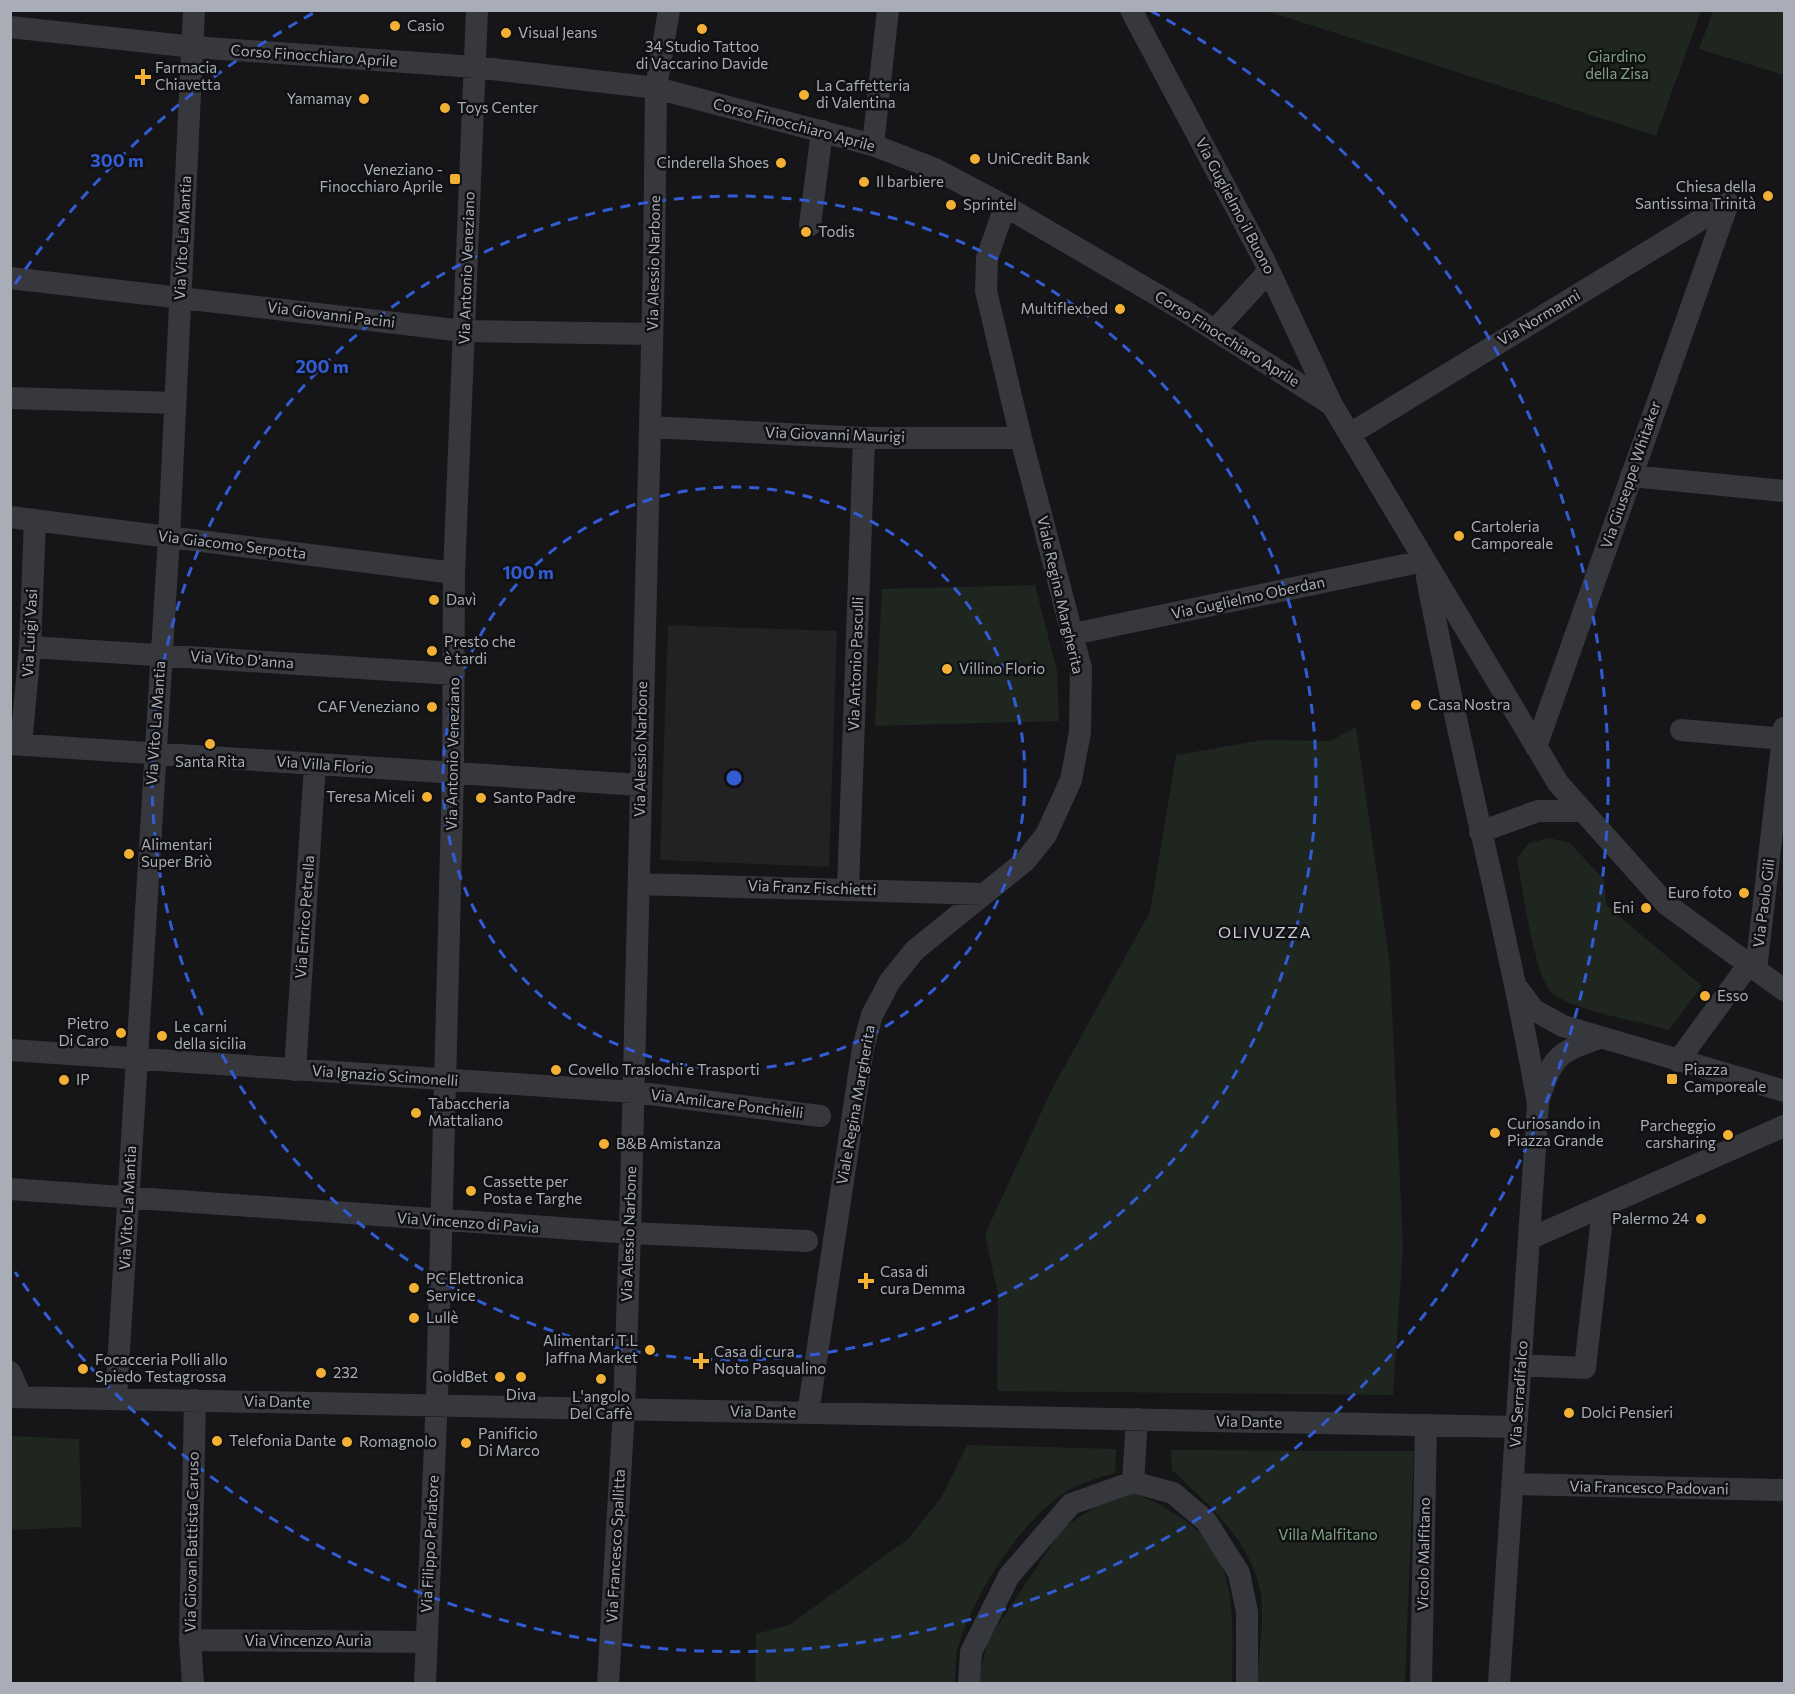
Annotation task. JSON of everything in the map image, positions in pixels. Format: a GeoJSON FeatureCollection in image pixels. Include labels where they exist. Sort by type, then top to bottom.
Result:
{"type":"FeatureCollection","features":[{"type":"Feature","properties":{"kind":"street","name":"Via Vito La Mantia"},"geometry":{"type":"LineString","coordinates":[[116,1399],[169,537],[194,10]]}},
{"type":"Feature","properties":{"kind":"street","name":"Via Antonio Veneziano"},"geometry":{"type":"LineString","coordinates":[[437,1405],[453,773],[454,573],[477,10]]}},
{"type":"Feature","properties":{"kind":"street","name":"Via Alessio Narbone"},"geometry":{"type":"LineString","coordinates":[[624,1409],[634,1092],[656,88],[669,10]]}},
{"type":"Feature","properties":{"kind":"street"},"geometry":{"type":"LineString","coordinates":[[873,146],[888,10]]}},
{"type":"Feature","properties":{"kind":"street","name":"Via Guglielmo il Buono"},"geometry":{"type":"LineString","coordinates":[[1131,10],[1269,271],[1332,405]]}},
{"type":"Feature","properties":{"kind":"street","name":"Corso Finocchiaro Aprile"},"geometry":{"type":"LineString","coordinates":[[10,27],[194,47],[475,67],[656,88],[873,146],[934,169],[1005,206],[1215,330],[1332,405],[1558,783],[1666,904],[1785,990]]}},
{"type":"Feature","properties":{"kind":"street"},"geometry":{"type":"LineString","coordinates":[[810,225],[822,131]]}},
{"type":"Feature","properties":{"kind":"street","name":"Via Normanni"},"geometry":{"type":"LineString","coordinates":[[1350,434],[1728,203]]}},
{"type":"Feature","properties":{"kind":"street","name":"Via Giuseppe Whitaker"},"geometry":{"type":"LineString","coordinates":[[1536,747],[1728,203]]}},
{"type":"Feature","properties":{"kind":"street","name":"Viale Regina Margherita"},"geometry":{"type":"LineString","coordinates":[[808,1413],[863,1048],[872,1015],[890,981],[915,950],[1025,861],[1046,835],[1071,780],[1080,732],[1081,668],[1021,438],[986,291],[987,258],[1005,206]]}},
{"type":"Feature","properties":{"kind":"street"},"geometry":{"type":"LineString","coordinates":[[1215,330],[1269,271]]}},
{"type":"Feature","properties":{"kind":"street","name":"Via Giovanni Pacini"},"geometry":{"type":"LineString","coordinates":[[10,278],[464,331],[652,334]]}},
{"type":"Feature","properties":{"kind":"street"},"geometry":{"type":"LineString","coordinates":[[10,398],[175,403]]}},
{"type":"Feature","properties":{"kind":"street","name":"Via Giovanni Maurigi"},"geometry":{"type":"LineString","coordinates":[[650,427],[864,438],[1021,438]]}},
{"type":"Feature","properties":{"kind":"street","name":"Via Antonio Pasculli"},"geometry":{"type":"LineString","coordinates":[[848,890],[864,438]]}},
{"type":"Feature","properties":{"kind":"street"},"geometry":{"type":"LineString","coordinates":[[1631,476],[1785,491]]}},
{"type":"Feature","properties":{"kind":"street","name":"Via Giacomo Serpotta"},"geometry":{"type":"LineString","coordinates":[[10,517],[454,573]]}},
{"type":"Feature","properties":{"kind":"street","name":"Via Luigi Vasi"},"geometry":{"type":"LineString","coordinates":[[16,745],[30,647],[35,520]]}},
{"type":"Feature","properties":{"kind":"street"},"geometry":{"type":"LineString","coordinates":[[1424,561],[1451,706],[1515,984],[1538,1104]]}},
{"type":"Feature","properties":{"kind":"street","name":"Via Guglielmo Oberdan"},"geometry":{"type":"LineString","coordinates":[[1073,634],[1424,561]]}},
{"type":"Feature","properties":{"kind":"street","name":"Via Vito D'anna"},"geometry":{"type":"LineString","coordinates":[[30,647],[454,674]]}},
{"type":"Feature","properties":{"kind":"street"},"geometry":{"type":"LineString","coordinates":[[1681,730],[1784,734]]}},
{"type":"Feature","properties":{"kind":"street","name":"Via Paolo Gili"},"geometry":{"type":"LineString","coordinates":[[1752,967],[1784,734]]}},
{"type":"Feature","properties":{"kind":"street","name":"Via Villa Florio"},"geometry":{"type":"LineString","coordinates":[[16,745],[640,785]]}},
{"type":"Feature","properties":{"kind":"street","name":"Via Enrico Petrella"},"geometry":{"type":"LineString","coordinates":[[296,1071],[315,764]]}},
{"type":"Feature","properties":{"kind":"street"},"geometry":{"type":"LineString","coordinates":[[1480,832],[1538,811],[1581,811]]}},
{"type":"Feature","properties":{"kind":"street","name":"Via Franz Fischietti"},"geometry":{"type":"LineString","coordinates":[[639,884],[984,894]]}},
{"type":"Feature","properties":{"kind":"street"},"geometry":{"type":"LineString","coordinates":[[1678,1061],[1752,967]]}},
{"type":"Feature","properties":{"kind":"street"},"geometry":{"type":"LineString","coordinates":[[1515,984],[1533,1010],[1563,1026],[1785,1091]]}},
{"type":"Feature","properties":{"kind":"street"},"geometry":{"type":"LineString","coordinates":[[1538,1104],[1551,1064],[1573,1047],[1599,1038]]}},
{"type":"Feature","properties":{"kind":"street","name":"Via Ignazio Scimonelli"},"geometry":{"type":"LineString","coordinates":[[10,1050],[634,1092]]}},
{"type":"Feature","properties":{"kind":"street","name":"Via Amilcare Ponchielli"},"geometry":{"type":"LineString","coordinates":[[634,1092],[820,1116]]}},
{"type":"Feature","properties":{"kind":"street","name":"Via Serradifalco"},"geometry":{"type":"LineString","coordinates":[[1499,1683],[1538,1104]]}},
{"type":"Feature","properties":{"kind":"street"},"geometry":{"type":"LineString","coordinates":[[1529,1239],[1603,1209],[1785,1126]]}},
{"type":"Feature","properties":{"kind":"street","name":"Via Vincenzo di Pavia"},"geometry":{"type":"LineString","coordinates":[[10,1189],[442,1221],[807,1241]]}},
{"type":"Feature","properties":{"kind":"street"},"geometry":{"type":"LineString","coordinates":[[1521,1365],[1585,1368],[1603,1209]]}},
{"type":"Feature","properties":{"kind":"street"},"geometry":{"type":"LineString","coordinates":[[10,1372],[16,1397]]}},
{"type":"Feature","properties":{"kind":"street","name":"Via Dante"},"geometry":{"type":"LineString","coordinates":[[16,1397],[1516,1427]]}},
{"type":"Feature","properties":{"kind":"street","name":"Via Giovan Battista Caruso"},"geometry":{"type":"LineString","coordinates":[[193,1683],[190,1640],[195,1400]]}},
{"type":"Feature","properties":{"kind":"street","name":"Via Filippo Parlatore"},"geometry":{"type":"LineString","coordinates":[[424,1683],[437,1405]]}},
{"type":"Feature","properties":{"kind":"street","name":"Via Francesco Spallitta"},"geometry":{"type":"LineString","coordinates":[[608,1683],[624,1409]]}},
{"type":"Feature","properties":{"kind":"street"},"geometry":{"type":"LineString","coordinates":[[1133,1482],[1137,1419]]}},
{"type":"Feature","properties":{"kind":"street","name":"Vicolo Malfitano"},"geometry":{"type":"LineString","coordinates":[[1421,1683],[1426,1425]]}},
{"type":"Feature","properties":{"kind":"street"},"geometry":{"type":"LineString","coordinates":[[969,1683],[971,1652],[1009,1576],[1071,1504],[1133,1482],[1173,1493],[1206,1521],[1239,1573],[1247,1612],[1247,1683]]}},
{"type":"Feature","properties":{"kind":"street","name":"Via Francesco Padovani"},"geometry":{"type":"LineString","coordinates":[[1514,1484],[1785,1490]]}},
{"type":"Feature","properties":{"kind":"street","name":"Via Vincenzo Auria"},"geometry":{"type":"LineString","coordinates":[[190,1640],[426,1642]]}},
{"type":"Feature","properties":{"kind":"shaded area"},"geometry":{"type":"Polygon","coordinates":[[[668,625],[837,631],[829,867],[660,860],[668,625]]]}},
{"type":"Feature","properties":{"kind":"green space","name":"Giardino della Zisa"},"geometry":{"type":"Polygon","coordinates":[[[1267,11],[1701,11],[1656,136],[1267,11]]]}},
{"type":"Feature","properties":{"kind":"green space"},"geometry":{"type":"Polygon","coordinates":[[[1713,11],[1784,11],[1784,75],[1699,49],[1713,11]]]}},
{"type":"Feature","properties":{"kind":"green space"},"geometry":{"type":"Polygon","coordinates":[[[1035,585],[1057,671],[1059,721],[875,726],[882,589],[1035,585]]]}},
{"type":"Feature","properties":{"kind":"green space"},"geometry":{"type":"Polygon","coordinates":[[[1356,727],[1390,966],[1403,1246],[1393,1395],[997,1391],[998,1295],[985,1234],[1052,1089],[1150,912],[1176,755],[1264,740],[1330,741],[1356,727]]]}},
{"type":"Feature","properties":{"kind":"green space"},"geometry":{"type":"Polygon","coordinates":[[[1549,838],[1570,843],[1604,880],[1606,905],[1702,986],[1669,1030],[1579,1006],[1554,995],[1547,987],[1535,954],[1517,859],[1529,843],[1549,838]]]}},
{"type":"Feature","properties":{"kind":"green space"},"geometry":{"type":"Polygon","coordinates":[[[10,1436],[79,1439],[82,1527],[11,1530],[10,1436]]]}},
{"type":"Feature","properties":{"kind":"green space"},"geometry":{"type":"Polygon","coordinates":[[[967,1445],[1116,1449],[1115,1473],[1082,1484],[1053,1501],[1023,1531],[1009,1549],[984,1587],[965,1627],[957,1651],[955,1683],[755,1683],[756,1634],[789,1625],[908,1539],[941,1498],[967,1445]]]}},
{"type":"Feature","properties":{"kind":"green space","name":"Villa Malfitano"},"geometry":{"type":"Polygon","coordinates":[[[1171,1450],[1414,1451],[1405,1683],[1257,1683],[1261,1640],[1261,1596],[1249,1558],[1214,1511],[1172,1470],[1171,1450]]]}},
{"type":"Feature","properties":{"kind":"green space"},"geometry":{"type":"Polygon","coordinates":[[[1134,1493],[1168,1509],[1193,1526],[1210,1545],[1222,1567],[1229,1590],[1232,1617],[1232,1683],[977,1684],[988,1640],[1063,1528],[1115,1494],[1134,1493]]]}},
{"type":"Feature","properties":{"kind":"place","name":"Casio"},"geometry":{"type":"Point","coordinates":[395,26]}},
{"type":"Feature","properties":{"kind":"place","name":"34 Studio Tattoo di Vaccarino Davide"},"geometry":{"type":"Point","coordinates":[702,29]}},
{"type":"Feature","properties":{"kind":"place","name":"Visual Jeans"},"geometry":{"type":"Point","coordinates":[506,33]}},
{"type":"Feature","properties":{"kind":"place","name":"Farmacia Chiavetta"},"geometry":{"type":"Point","coordinates":[143,77]}},
{"type":"Feature","properties":{"kind":"place","name":"La Caffetteria di Valentina"},"geometry":{"type":"Point","coordinates":[804,95]}},
{"type":"Feature","properties":{"kind":"place","name":"Yamamay"},"geometry":{"type":"Point","coordinates":[364,99]}},
{"type":"Feature","properties":{"kind":"place","name":"Toys Center"},"geometry":{"type":"Point","coordinates":[445,108]}},
{"type":"Feature","properties":{"kind":"place","name":"UniCredit Bank"},"geometry":{"type":"Point","coordinates":[975,159]}},
{"type":"Feature","properties":{"kind":"place","name":"Cinderella Shoes"},"geometry":{"type":"Point","coordinates":[781,163]}},
{"type":"Feature","properties":{"kind":"place","name":"Veneziano - Finocchiaro Aprile"},"geometry":{"type":"Point","coordinates":[455,179]}},
{"type":"Feature","properties":{"kind":"place","name":"Il barbiere"},"geometry":{"type":"Point","coordinates":[864,182]}},
{"type":"Feature","properties":{"kind":"place","name":"Chiesa della Santissima Trinità"},"geometry":{"type":"Point","coordinates":[1768,196]}},
{"type":"Feature","properties":{"kind":"place","name":"Sprintel"},"geometry":{"type":"Point","coordinates":[951,205]}},
{"type":"Feature","properties":{"kind":"place","name":"Todis"},"geometry":{"type":"Point","coordinates":[806,232]}},
{"type":"Feature","properties":{"kind":"place","name":"Multiflexbed"},"geometry":{"type":"Point","coordinates":[1120,309]}},
{"type":"Feature","properties":{"kind":"place","name":"Cartoleria Camporeale"},"geometry":{"type":"Point","coordinates":[1459,536]}},
{"type":"Feature","properties":{"kind":"place","name":"Davì"},"geometry":{"type":"Point","coordinates":[434,600]}},
{"type":"Feature","properties":{"kind":"place","name":"Presto che è tardi"},"geometry":{"type":"Point","coordinates":[432,651]}},
{"type":"Feature","properties":{"kind":"place","name":"Villino Florio"},"geometry":{"type":"Point","coordinates":[947,669]}},
{"type":"Feature","properties":{"kind":"place","name":"Casa Nostra"},"geometry":{"type":"Point","coordinates":[1416,705]}},
{"type":"Feature","properties":{"kind":"place","name":"CAF Veneziano"},"geometry":{"type":"Point","coordinates":[432,707]}},
{"type":"Feature","properties":{"kind":"place","name":"Santa Rita"},"geometry":{"type":"Point","coordinates":[210,744]}},
{"type":"Feature","properties":{"kind":"place","name":"Teresa Miceli"},"geometry":{"type":"Point","coordinates":[427,797]}},
{"type":"Feature","properties":{"kind":"place","name":"Santo Padre"},"geometry":{"type":"Point","coordinates":[481,798]}},
{"type":"Feature","properties":{"kind":"place","name":"Alimentari Super Briò"},"geometry":{"type":"Point","coordinates":[129,854]}},
{"type":"Feature","properties":{"kind":"place","name":"Euro foto"},"geometry":{"type":"Point","coordinates":[1744,893]}},
{"type":"Feature","properties":{"kind":"place","name":"Eni"},"geometry":{"type":"Point","coordinates":[1646,908]}},
{"type":"Feature","properties":{"kind":"place","name":"Esso"},"geometry":{"type":"Point","coordinates":[1705,996]}},
{"type":"Feature","properties":{"kind":"place","name":"Pietro Di Caro"},"geometry":{"type":"Point","coordinates":[121,1033]}},
{"type":"Feature","properties":{"kind":"place","name":"Le carni della sicilia"},"geometry":{"type":"Point","coordinates":[162,1036]}},
{"type":"Feature","properties":{"kind":"place","name":"Covello Traslochi e Trasporti"},"geometry":{"type":"Point","coordinates":[556,1070]}},
{"type":"Feature","properties":{"kind":"place","name":"Piazza Camporeale"},"geometry":{"type":"Point","coordinates":[1672,1079]}},
{"type":"Feature","properties":{"kind":"place","name":"IP"},"geometry":{"type":"Point","coordinates":[64,1080]}},
{"type":"Feature","properties":{"kind":"place","name":"Tabaccheria Mattaliano"},"geometry":{"type":"Point","coordinates":[416,1113]}},
{"type":"Feature","properties":{"kind":"place","name":"Curiosando in Piazza Grande"},"geometry":{"type":"Point","coordinates":[1495,1133]}},
{"type":"Feature","properties":{"kind":"place","name":"Parcheggio carsharing"},"geometry":{"type":"Point","coordinates":[1728,1135]}},
{"type":"Feature","properties":{"kind":"place","name":"B&B Amistanza"},"geometry":{"type":"Point","coordinates":[604,1144]}},
{"type":"Feature","properties":{"kind":"place","name":"Cassette per Posta e Targhe"},"geometry":{"type":"Point","coordinates":[471,1191]}},
{"type":"Feature","properties":{"kind":"place","name":"Palermo 24"},"geometry":{"type":"Point","coordinates":[1701,1219]}},
{"type":"Feature","properties":{"kind":"place","name":"Casa di cura Demma"},"geometry":{"type":"Point","coordinates":[866,1281]}},
{"type":"Feature","properties":{"kind":"place","name":"PC Elettronica Service"},"geometry":{"type":"Point","coordinates":[414,1288]}},
{"type":"Feature","properties":{"kind":"place","name":"Lullè"},"geometry":{"type":"Point","coordinates":[414,1318]}},
{"type":"Feature","properties":{"kind":"place","name":"Alimentari T.L Jaffna Market"},"geometry":{"type":"Point","coordinates":[650,1350]}},
{"type":"Feature","properties":{"kind":"place","name":"Casa di cura Noto Pasqualino"},"geometry":{"type":"Point","coordinates":[701,1361]}},
{"type":"Feature","properties":{"kind":"place","name":"Focacceria Polli allo Spiedo Testagrossa"},"geometry":{"type":"Point","coordinates":[83,1369]}},
{"type":"Feature","properties":{"kind":"place","name":"232"},"geometry":{"type":"Point","coordinates":[321,1373]}},
{"type":"Feature","properties":{"kind":"place","name":"GoldBet"},"geometry":{"type":"Point","coordinates":[500,1377]}},
{"type":"Feature","properties":{"kind":"place","name":"Diva"},"geometry":{"type":"Point","coordinates":[521,1377]}},
{"type":"Feature","properties":{"kind":"place","name":"L'angolo Del Caffè"},"geometry":{"type":"Point","coordinates":[601,1379]}},
{"type":"Feature","properties":{"kind":"place","name":"Dolci Pensieri"},"geometry":{"type":"Point","coordinates":[1569,1413]}},
{"type":"Feature","properties":{"kind":"place","name":"Telefonia Dante"},"geometry":{"type":"Point","coordinates":[217,1441]}},
{"type":"Feature","properties":{"kind":"place","name":"Romagnolo"},"geometry":{"type":"Point","coordinates":[347,1442]}},
{"type":"Feature","properties":{"kind":"place","name":"Panificio Di Marco"},"geometry":{"type":"Point","coordinates":[466,1443]}},
{"type":"Feature","properties":{"kind":"district","name":"OLIVUZZA"},"geometry":{"type":"Point","coordinates":[1265,932]}}]}
